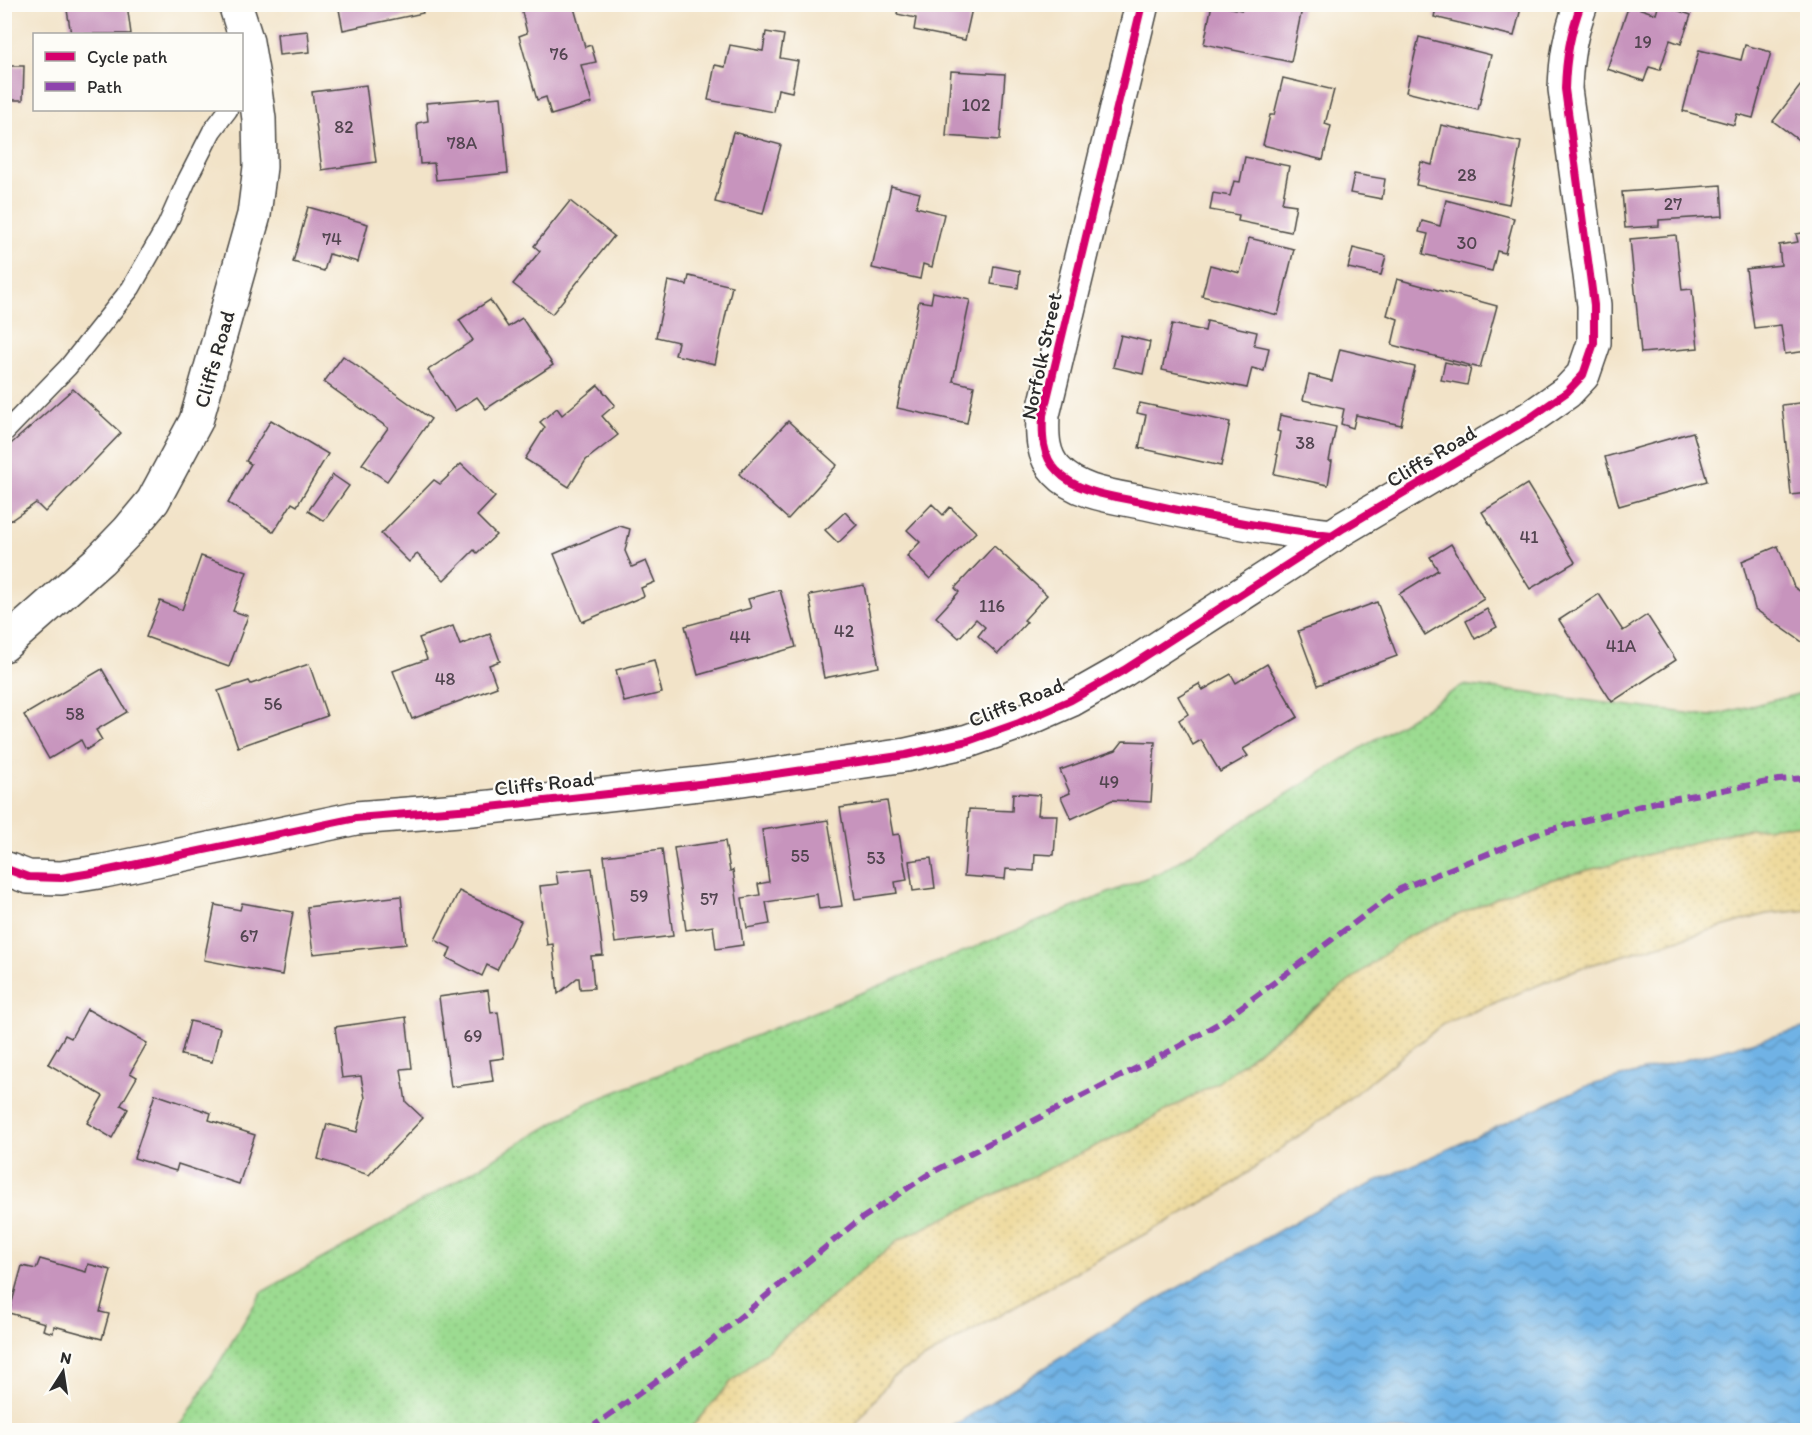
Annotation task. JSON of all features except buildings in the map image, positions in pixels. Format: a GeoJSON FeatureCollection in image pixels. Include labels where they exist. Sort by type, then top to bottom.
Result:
{"type":"FeatureCollection","features":[{"type":"Feature","properties":{"kind":"street","name":"Cliffs Road"},"geometry":{"type":"LineString","coordinates":[[4,645],[100,560],[153,501],[196,421],[254,215],[260,167],[259,119],[248,89],[247,42],[235,4]]}},
{"type":"Feature","properties":{"kind":"street","name":"Norfolk Street"},"geometry":{"type":"LineString","coordinates":[[1142,4],[1043,415],[1042,437],[1047,456],[1056,471],[1072,483],[1096,492],[1276,530],[1332,536]]}},
{"type":"Feature","properties":{"kind":"street","name":"Cliffs Road"},"geometry":{"type":"LineString","coordinates":[[4,868],[28,877],[61,878],[356,818],[472,809],[735,780],[906,754],[968,741],[1020,723],[1071,700],[1124,670],[1332,536],[1530,418],[1568,392],[1583,375],[1594,343],[1594,305],[1565,89],[1566,59],[1572,27],[1581,4]]}},
{"type":"Feature","properties":{"kind":"lane"},"geometry":{"type":"LineString","coordinates":[[4,434],[68,367],[131,288],[167,225],[212,131],[227,111]]}},
{"type":"Feature","properties":{"kind":"green space"},"geometry":{"type":"Polygon","coordinates":[[[1463,685],[1710,716],[1807,692],[1807,824],[1742,830],[1520,888],[1314,1007],[1217,1083],[1138,1126],[899,1240],[730,1383],[689,1430],[173,1430],[184,1421],[262,1292],[358,1239],[586,1104],[1163,871],[1463,685]]]}},
{"type":"Feature","properties":{"kind":"sand"},"geometry":{"type":"Polygon","coordinates":[[[1807,824],[1807,910],[1766,914],[1580,968],[1443,1024],[1328,1115],[1218,1194],[1039,1292],[892,1377],[852,1430],[689,1430],[730,1383],[899,1240],[1138,1126],[1217,1083],[1407,937],[1520,888],[1742,830],[1807,824]]]}},
{"type":"Feature","properties":{"kind":"water"},"geometry":{"type":"Polygon","coordinates":[[[1807,1027],[1807,1430],[947,1430],[1114,1324],[1319,1208],[1584,1087],[1807,1027]]]}},
{"type":"Feature","properties":{"kind":"marked path"},"geometry":{"type":"LineString","coordinates":[[591,1430],[705,1346],[855,1223],[929,1174],[1178,1047],[1221,1022],[1400,889],[1545,831],[1660,801],[1779,780],[1808,778]]}},
{"type":"Feature","properties":{"kind":"cycle path"},"geometry":{"type":"LineString","coordinates":[[1142,4],[1043,415],[1043,438],[1048,459],[1066,479],[1087,490],[1239,522],[1332,536]]}},
{"type":"Feature","properties":{"kind":"cycle path"},"geometry":{"type":"LineString","coordinates":[[4,868],[28,877],[61,878],[356,818],[472,809],[735,780],[906,755],[968,741],[1019,723],[1071,700],[1124,670],[1344,528],[1530,418],[1567,392],[1583,375],[1594,343],[1594,305],[1565,89],[1569,46],[1581,4]]}}]}
